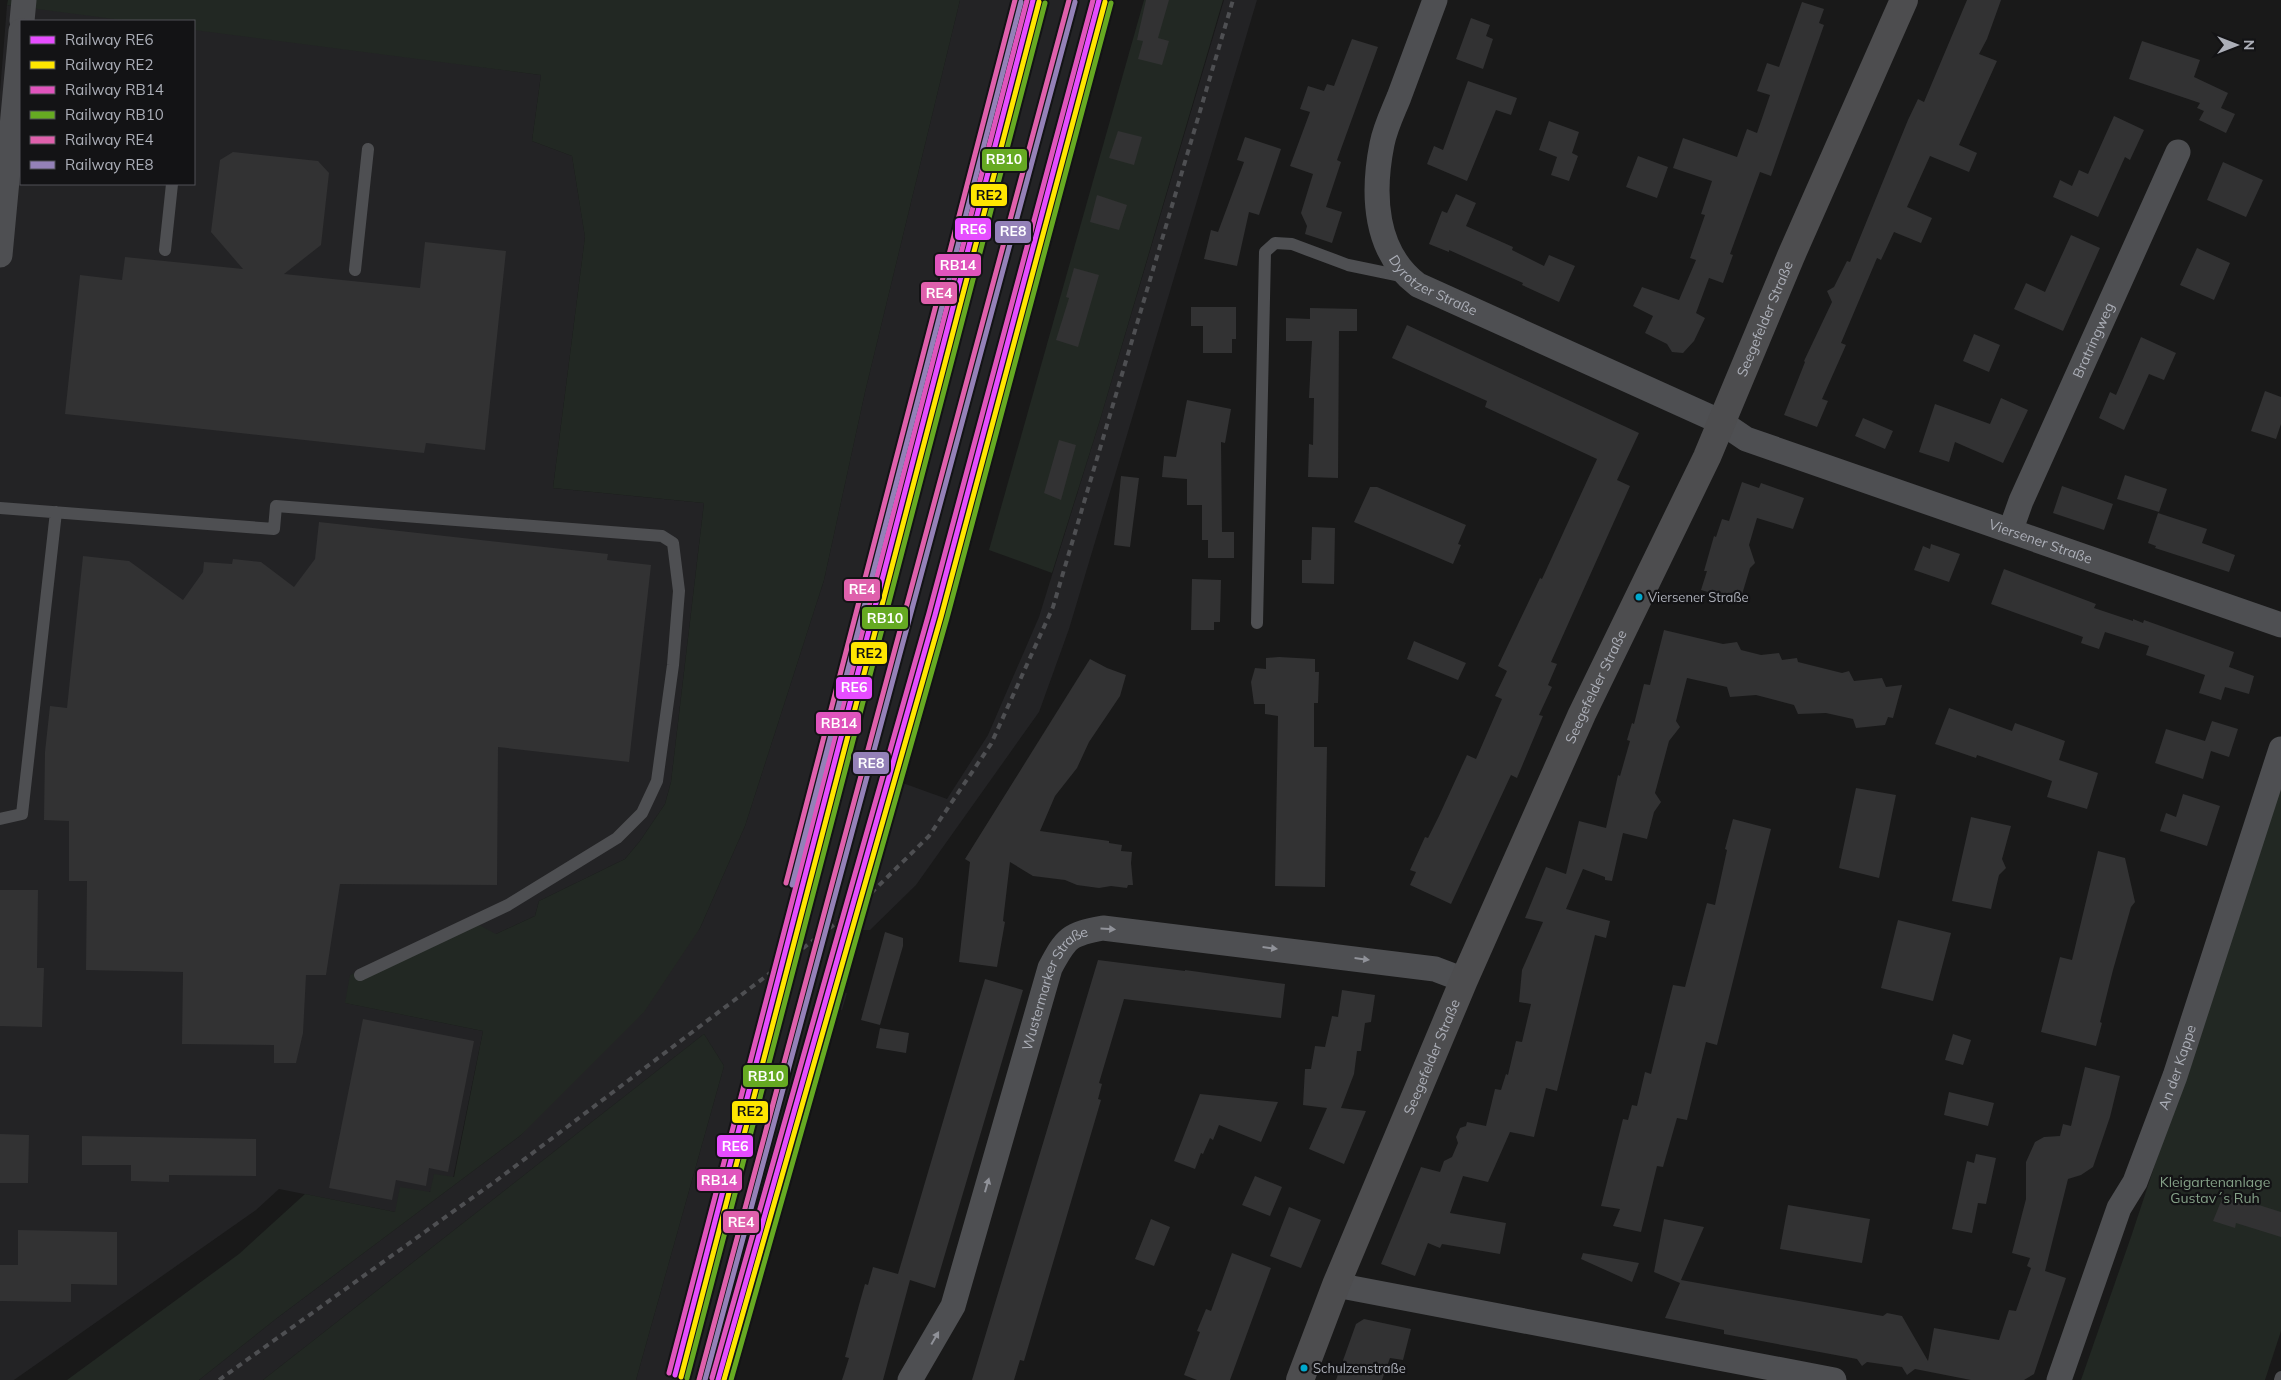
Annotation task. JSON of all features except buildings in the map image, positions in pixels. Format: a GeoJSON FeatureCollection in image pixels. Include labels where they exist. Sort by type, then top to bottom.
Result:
{"type":"FeatureCollection","features":[{"type":"Feature","properties":{"kind":"street"},"geometry":{"type":"LineString","coordinates":[[22,20],[24,0]]}},
{"type":"Feature","properties":{"kind":"street","name":"Dyrotzer Straße"},"geometry":{"type":"LineString","coordinates":[[1435,0],[1382,143],[1378,184],[1379,224],[1390,254],[1409,278],[1457,304],[1721,422]]}},
{"type":"Feature","properties":{"kind":"street","name":"Seegefelder Straße"},"geometry":{"type":"LineString","coordinates":[[1300,1380],[1336,1285],[1464,980],[1582,714],[1687,502],[1904,0]]}},
{"type":"Feature","properties":{"kind":"street"},"geometry":{"type":"LineString","coordinates":[[0,255],[20,42]]}},
{"type":"Feature","properties":{"kind":"street","name":"Bratringweg"},"geometry":{"type":"LineString","coordinates":[[2011,530],[2021,502],[2178,152]]}},
{"type":"Feature","properties":{"kind":"street","name":"Viersener Straße"},"geometry":{"type":"LineString","coordinates":[[1721,422],[1746,439],[2281,625]]}},
{"type":"Feature","properties":{"kind":"street","name":"An der Kappe"},"geometry":{"type":"LineString","coordinates":[[2059,1380],[2119,1208],[2135,1182],[2175,1076],[2281,749]]}},
{"type":"Feature","properties":{"kind":"street","name":"Wustermarker Straße"},"geometry":{"type":"LineString","coordinates":[[910,1380],[953,1306],[1050,968],[1063,943],[1080,932],[1103,928],[1426,968],[1464,980]]}},
{"type":"Feature","properties":{"kind":"street"},"geometry":{"type":"LineString","coordinates":[[1336,1285],[1834,1380]]}},
{"type":"Feature","properties":{"kind":"lane"},"geometry":{"type":"LineString","coordinates":[[355,270],[368,149]]}},
{"type":"Feature","properties":{"kind":"lane"},"geometry":{"type":"LineString","coordinates":[[165,250],[172,185]]}},
{"type":"Feature","properties":{"kind":"lane"},"geometry":{"type":"LineString","coordinates":[[1257,623],[1265,252],[1275,243],[1292,244],[1348,265],[1409,278]]}},
{"type":"Feature","properties":{"kind":"lane"},"geometry":{"type":"LineString","coordinates":[[0,508],[274,529],[276,506],[662,536],[673,543],[679,590],[673,665],[657,781],[642,813],[617,838],[508,905],[360,975]]}},
{"type":"Feature","properties":{"kind":"lane"},"geometry":{"type":"LineString","coordinates":[[0,819],[22,814],[56,512]]}},
{"type":"Feature","properties":{"kind":"shaded area"},"geometry":{"type":"Polygon","coordinates":[[[960,0],[1110,0],[950,598],[956,600],[951,618],[945,616],[900,782],[947,799],[988,735],[1039,617],[1100,420],[1224,0],[1257,0],[1069,629],[1039,712],[916,885],[870,930],[860,930],[843,992],[847,993],[842,1010],[838,1009],[735,1380],[636,1380],[724,1066],[704,1034],[263,1380],[199,1380],[277,1318],[521,1135],[700,928],[745,826],[824,580],[865,392],[960,0]]]}},
{"type":"Feature","properties":{"kind":"shaded area"},"geometry":{"type":"Polygon","coordinates":[[[7,5],[137,20],[20,20],[20,185],[195,185],[195,27],[541,75],[532,141],[572,156],[585,237],[553,488],[704,503],[671,782],[665,804],[640,841],[625,859],[539,901],[535,916],[346,1003],[483,1031],[453,1178],[395,1212],[279,1189],[256,1210],[14,1380],[0,1380],[0,92],[7,5]]]}},
{"type":"Feature","properties":{"kind":"green space"},"geometry":{"type":"Polygon","coordinates":[[[8,0],[960,0],[865,392],[824,580],[745,826],[700,928],[644,1012],[521,1135],[277,1318],[199,1380],[67,1380],[239,1254],[305,1194],[395,1212],[400,1187],[430,1192],[434,1174],[454,1177],[483,1031],[345,1003],[350,975],[479,925],[496,934],[535,916],[539,901],[625,859],[640,841],[665,804],[671,782],[704,503],[553,488],[585,237],[572,156],[532,141],[541,75],[195,30],[195,20],[121,20],[7,5],[8,0]]]}},
{"type":"Feature","properties":{"kind":"green space"},"geometry":{"type":"Polygon","coordinates":[[[1144,0],[1223,0],[1100,420],[1052,573],[989,550],[1144,0]]]}},
{"type":"Feature","properties":{"kind":"green space","name":"Kleigartenanlage Gustav´s Ruh"},"geometry":{"type":"Polygon","coordinates":[[[2281,783],[2281,1331],[2265,1380],[2081,1380],[2132,1234],[2281,783]]]}},
{"type":"Feature","properties":{"kind":"green space"},"geometry":{"type":"Polygon","coordinates":[[[704,1034],[724,1066],[636,1380],[263,1380],[704,1034]]]}},
{"type":"Feature","properties":{"kind":"railway"},"geometry":{"type":"LineString","coordinates":[[219,1380],[497,1180],[856,908],[929,836],[991,744],[1053,607],[1233,0]]}},
{"type":"Feature","properties":{"kind":"rail line","name":"RE4"},"geometry":{"type":"LineString","coordinates":[[786,883],[1015,0]]}},
{"type":"Feature","properties":{"kind":"rail line","name":"RB14"},"geometry":{"type":"LineString","coordinates":[[669,1373],[1027,0]]}},
{"type":"Feature","properties":{"kind":"rail line","name":"RE6"},"geometry":{"type":"LineString","coordinates":[[675,1375],[1033,0]]}},
{"type":"Feature","properties":{"kind":"rail line","name":"RE4"},"geometry":{"type":"LineString","coordinates":[[699,1380],[1069,0]]}},
{"type":"Feature","properties":{"kind":"rail line","name":"RB14"},"geometry":{"type":"LineString","coordinates":[[712,1378],[929,613],[1093,0]]}},
{"type":"Feature","properties":{"kind":"rail line","name":"RE6"},"geometry":{"type":"LineString","coordinates":[[718,1380],[935,615],[1099,0]]}},
{"type":"Feature","properties":{"kind":"rail line","name":"RE8"},"geometry":{"type":"LineString","coordinates":[[792,885],[1021,2]]}},
{"type":"Feature","properties":{"kind":"rail line","name":"RE2"},"geometry":{"type":"LineString","coordinates":[[681,1377],[1039,2]]}},
{"type":"Feature","properties":{"kind":"rail line","name":"RE8"},"geometry":{"type":"LineString","coordinates":[[705,1380],[1075,2]]}},
{"type":"Feature","properties":{"kind":"rail line","name":"RE2"},"geometry":{"type":"LineString","coordinates":[[724,1380],[941,617],[1105,2]]}},
{"type":"Feature","properties":{"kind":"rail line","name":"RB10"},"geometry":{"type":"LineString","coordinates":[[687,1378],[1045,3]]}},
{"type":"Feature","properties":{"kind":"rail line","name":"RB10"},"geometry":{"type":"LineString","coordinates":[[731,1380],[947,618],[1111,3]]}},
{"type":"Feature","properties":{"kind":"place","name":"Viersener Straße"},"geometry":{"type":"Point","coordinates":[1639,597]}},
{"type":"Feature","properties":{"kind":"place","name":"Schulzenstraße"},"geometry":{"type":"Point","coordinates":[1304,1368]}}]}
